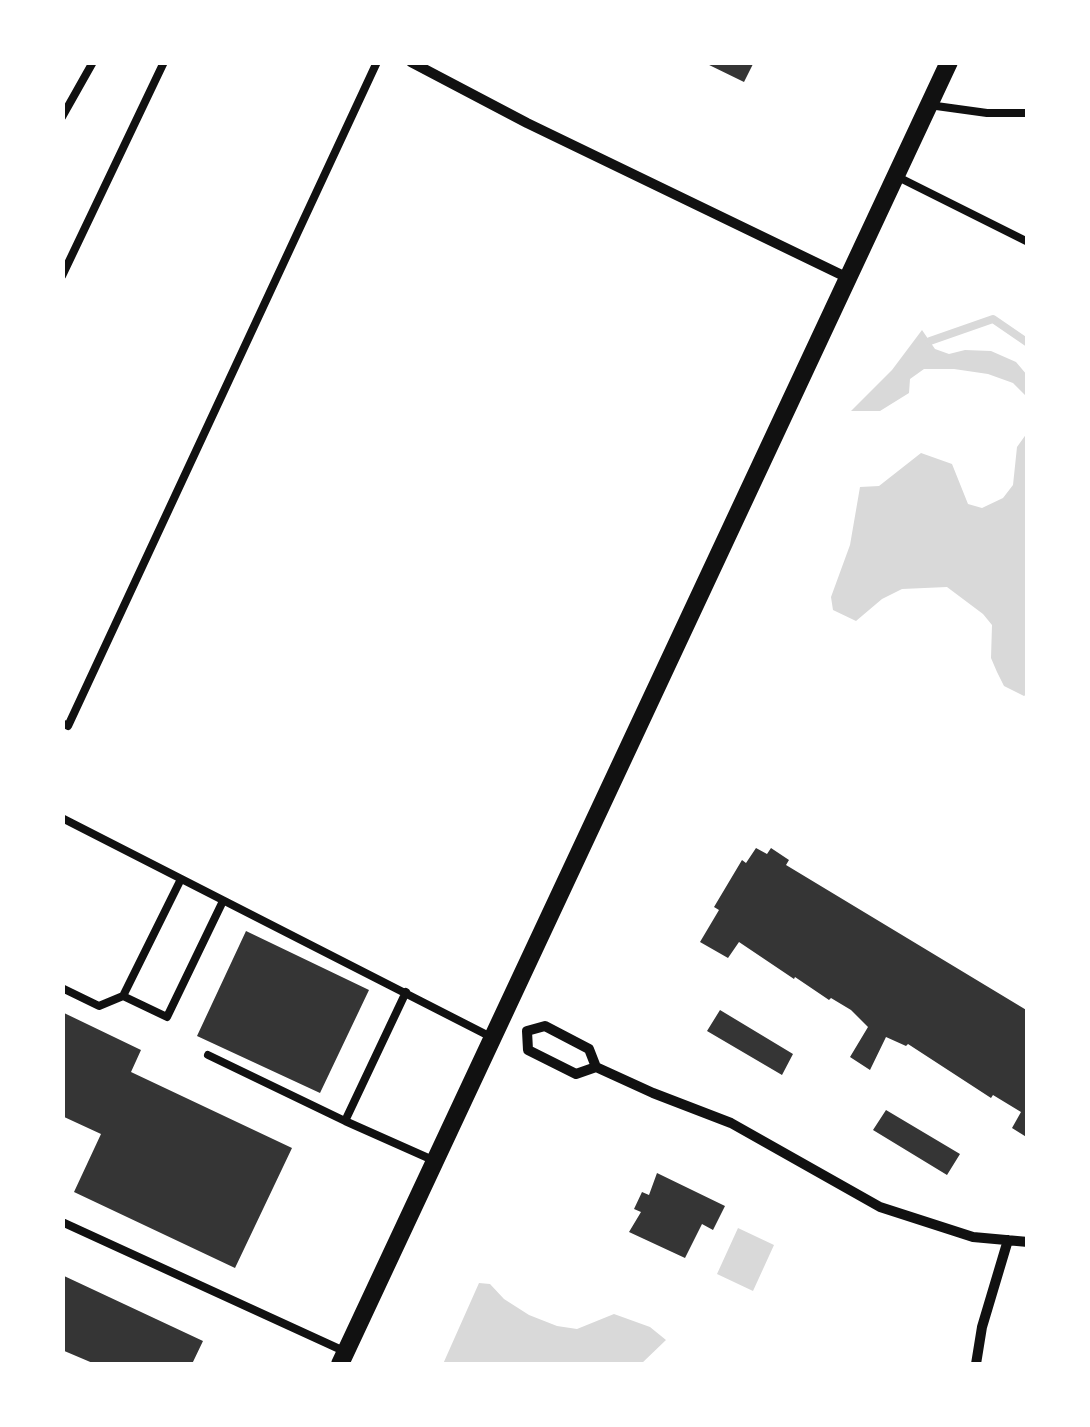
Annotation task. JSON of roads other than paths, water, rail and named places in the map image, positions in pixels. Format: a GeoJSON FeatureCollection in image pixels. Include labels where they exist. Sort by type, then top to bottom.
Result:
{"type":"FeatureCollection","features":[{"type":"Feature","properties":{"kind":"street"},"geometry":{"type":"LineString","coordinates":[[411,62],[848,278]]}},
{"type":"Feature","properties":{"kind":"street"},"geometry":{"type":"LineString","coordinates":[[343,1358],[949,62]]}},
{"type":"Feature","properties":{"kind":"street"},"geometry":{"type":"LineString","coordinates":[[502,1019],[527,1031],[545,1026],[589,1049],[596,1068]]}},
{"type":"Feature","properties":{"kind":"street"},"geometry":{"type":"LineString","coordinates":[[527,1031],[528,1050],[576,1074],[596,1068],[760,1136],[880,1206],[973,1237],[1028,1242]]}},
{"type":"Feature","properties":{"kind":"street"},"geometry":{"type":"LineString","coordinates":[[976,1364],[982,1327],[1008,1240]]}},
{"type":"Feature","properties":{"kind":"lane"},"geometry":{"type":"LineString","coordinates":[[62,118],[92,62]]}},
{"type":"Feature","properties":{"kind":"lane"},"geometry":{"type":"LineString","coordinates":[[62,276],[164,62]]}},
{"type":"Feature","properties":{"kind":"lane"},"geometry":{"type":"LineString","coordinates":[[62,723],[68,726],[378,62]]}},
{"type":"Feature","properties":{"kind":"lane"},"geometry":{"type":"LineString","coordinates":[[930,105],[987,113],[1028,113]]}},
{"type":"Feature","properties":{"kind":"lane"},"geometry":{"type":"LineString","coordinates":[[896,176],[1028,242]]}},
{"type":"Feature","properties":{"kind":"lane"},"geometry":{"type":"LineString","coordinates":[[62,818],[493,1038]]}},
{"type":"Feature","properties":{"kind":"lane"},"geometry":{"type":"LineString","coordinates":[[62,988],[99,1006],[124,996],[182,879]]}},
{"type":"Feature","properties":{"kind":"lane"},"geometry":{"type":"LineString","coordinates":[[124,996],[167,1018],[223,901]]}},
{"type":"Feature","properties":{"kind":"lane"},"geometry":{"type":"LineString","coordinates":[[345,1121],[406,992]]}},
{"type":"Feature","properties":{"kind":"lane"},"geometry":{"type":"LineString","coordinates":[[208,1055],[436,1161]]}},
{"type":"Feature","properties":{"kind":"lane"},"geometry":{"type":"LineString","coordinates":[[62,1222],[343,1358]]}},
{"type":"Feature","properties":{"kind":"waterway"},"geometry":{"type":"LineString","coordinates":[[930,341],[993,319],[1028,343]]}}]}
